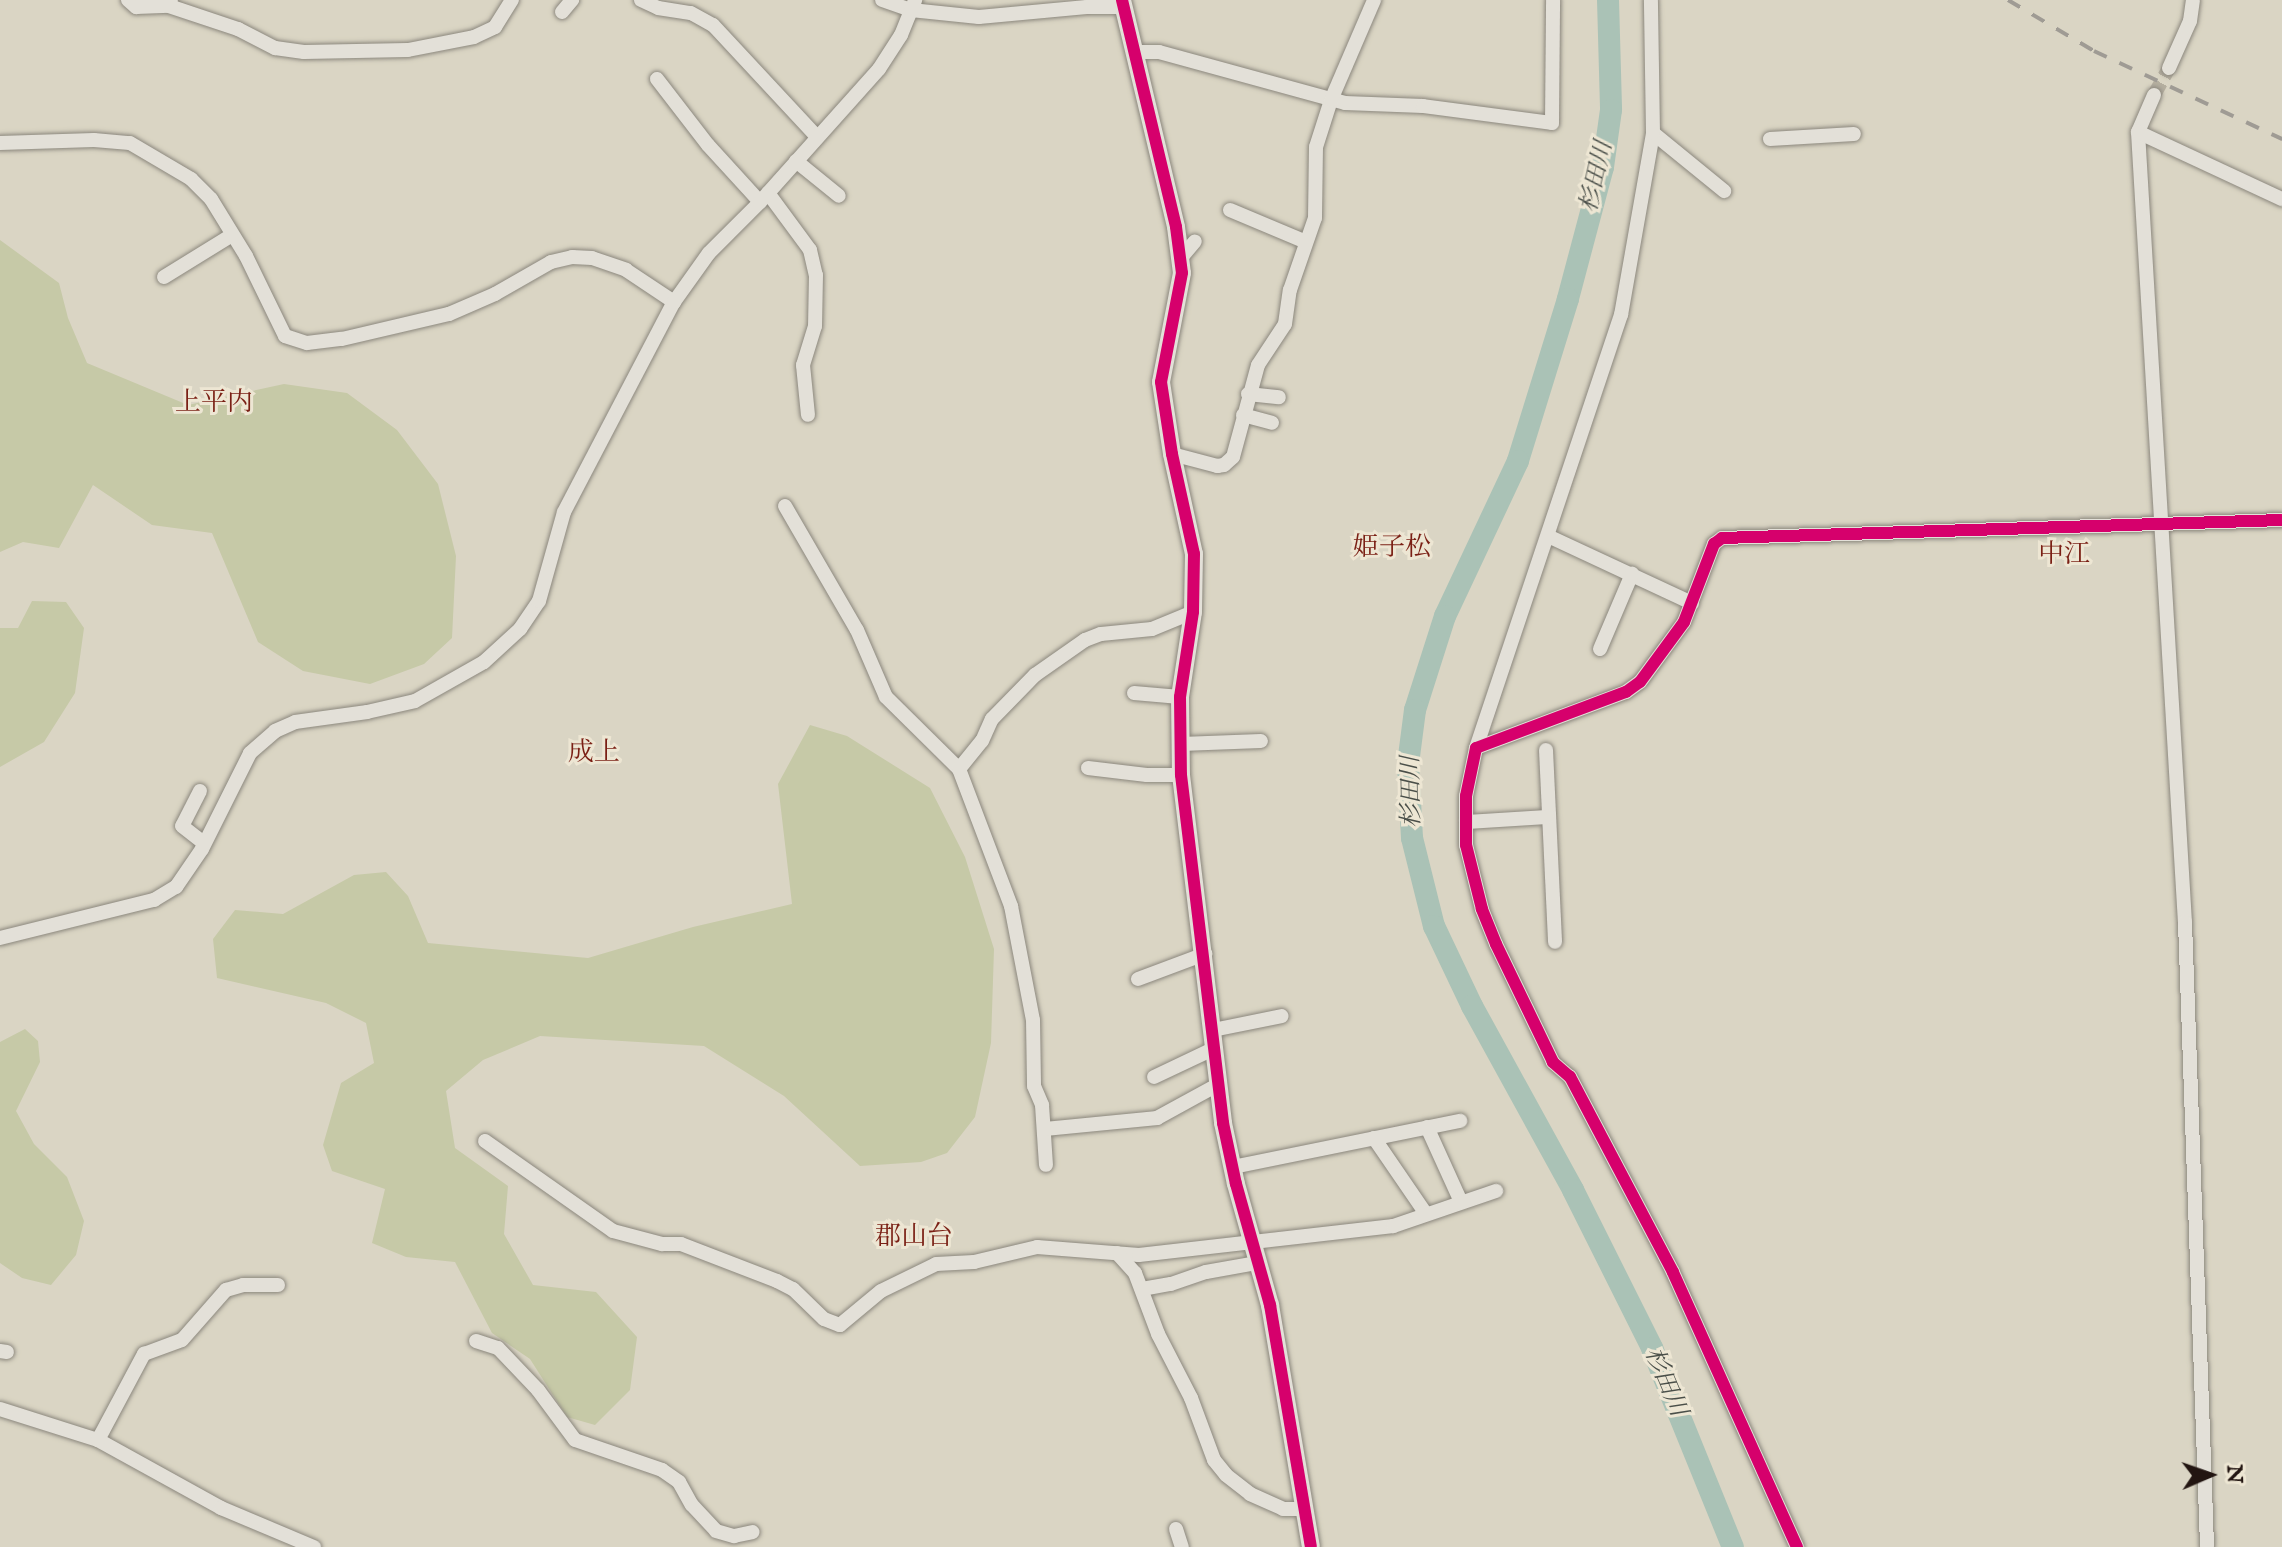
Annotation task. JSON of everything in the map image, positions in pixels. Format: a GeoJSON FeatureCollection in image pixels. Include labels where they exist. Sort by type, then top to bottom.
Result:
{"type":"FeatureCollection","features":[{"type":"Feature","properties":{"kind":"street"},"geometry":{"type":"LineString","coordinates":[[128,0],[145,8],[170,3],[238,29],[275,48],[367,51],[408,50],[474,37],[495,27],[512,0]]}},
{"type":"Feature","properties":{"kind":"street"},"geometry":{"type":"LineString","coordinates":[[562,12],[572,0]]}},
{"type":"Feature","properties":{"kind":"street"},"geometry":{"type":"LineString","coordinates":[[641,0],[658,8],[691,13],[713,25],[817,137]]}},
{"type":"Feature","properties":{"kind":"street"},"geometry":{"type":"LineString","coordinates":[[882,0],[979,17],[1123,4],[1180,259],[1180,291],[1161,382],[1172,454],[1194,554],[1193,612],[1180,697],[1181,775],[1219,1084],[1233,1167],[1270,1305],[1311,1547]]}},
{"type":"Feature","properties":{"kind":"street"},"geometry":{"type":"LineString","coordinates":[[1172,454],[1224,465],[1233,457],[1248,394],[1258,365],[1285,324],[1290,290],[1315,218],[1316,147],[1331,100],[1374,0]]}},
{"type":"Feature","properties":{"kind":"street"},"geometry":{"type":"LineString","coordinates":[[1135,52],[1159,52],[1331,100],[1463,110],[1552,123],[1553,0]]}},
{"type":"Feature","properties":{"kind":"street"},"geometry":{"type":"LineString","coordinates":[[1651,0],[1653,133],[1621,315],[1476,748],[1466,796],[1466,822],[1471,870],[1496,944],[1553,1062],[1570,1077],[1673,1272],[1797,1547]]}},
{"type":"Feature","properties":{"kind":"street"},"geometry":{"type":"LineString","coordinates":[[2169,68],[2190,21],[2193,0]]}},
{"type":"Feature","properties":{"kind":"street"},"geometry":{"type":"LineString","coordinates":[[0,938],[154,900],[176,887],[204,843],[250,753],[275,731],[295,722],[367,712],[415,701],[484,662],[520,629],[539,601],[564,512],[674,302],[709,253],[764,198],[879,69],[913,5]]}},
{"type":"Feature","properties":{"kind":"street"},"geometry":{"type":"LineString","coordinates":[[657,79],[708,145],[764,198],[810,250],[816,275],[815,326],[803,365],[808,415]]}},
{"type":"Feature","properties":{"kind":"street"},"geometry":{"type":"LineString","coordinates":[[2154,95],[2138,132],[2185,922],[2207,1547]]}},
{"type":"Feature","properties":{"kind":"street"},"geometry":{"type":"LineString","coordinates":[[2138,132],[2282,199]]}},
{"type":"Feature","properties":{"kind":"street"},"geometry":{"type":"LineString","coordinates":[[1653,133],[1724,191]]}},
{"type":"Feature","properties":{"kind":"street"},"geometry":{"type":"LineString","coordinates":[[1770,139],[1854,134]]}},
{"type":"Feature","properties":{"kind":"street"},"geometry":{"type":"LineString","coordinates":[[0,143],[94,140],[130,143],[191,179],[211,199],[267,294],[285,336],[307,343],[342,339],[449,314],[495,294],[551,262],[572,257],[592,258],[626,270],[674,302]]}},
{"type":"Feature","properties":{"kind":"street"},"geometry":{"type":"LineString","coordinates":[[796,161],[839,196]]}},
{"type":"Feature","properties":{"kind":"street"},"geometry":{"type":"LineString","coordinates":[[1230,210],[1306,242]]}},
{"type":"Feature","properties":{"kind":"street"},"geometry":{"type":"LineString","coordinates":[[164,277],[232,235]]}},
{"type":"Feature","properties":{"kind":"street"},"geometry":{"type":"LineString","coordinates":[[1180,259],[1195,241]]}},
{"type":"Feature","properties":{"kind":"street"},"geometry":{"type":"LineString","coordinates":[[1248,394],[1279,397]]}},
{"type":"Feature","properties":{"kind":"street"},"geometry":{"type":"LineString","coordinates":[[1243,415],[1272,423]]}},
{"type":"Feature","properties":{"kind":"street"},"geometry":{"type":"LineString","coordinates":[[785,506],[857,630],[886,697],[959,769],[1011,906],[1033,1020],[1034,1086],[1042,1105],[1046,1165]]}},
{"type":"Feature","properties":{"kind":"street"},"geometry":{"type":"LineString","coordinates":[[1476,748],[1626,692],[1640,682],[1668,648],[1692,603],[1714,544],[1722,538],[2282,520]]}},
{"type":"Feature","properties":{"kind":"street"},"geometry":{"type":"LineString","coordinates":[[1548,536],[1692,603]]}},
{"type":"Feature","properties":{"kind":"street"},"geometry":{"type":"LineString","coordinates":[[1600,649],[1632,574]]}},
{"type":"Feature","properties":{"kind":"street"},"geometry":{"type":"LineString","coordinates":[[959,769],[1003,708],[1035,675],[1085,640],[1101,634],[1152,629],[1193,612]]}},
{"type":"Feature","properties":{"kind":"street"},"geometry":{"type":"LineString","coordinates":[[1134,693],[1180,697]]}},
{"type":"Feature","properties":{"kind":"street"},"geometry":{"type":"LineString","coordinates":[[1181,744],[1261,741]]}},
{"type":"Feature","properties":{"kind":"street"},"geometry":{"type":"LineString","coordinates":[[1546,750],[1555,942]]}},
{"type":"Feature","properties":{"kind":"street"},"geometry":{"type":"LineString","coordinates":[[1088,768],[1147,775],[1181,775]]}},
{"type":"Feature","properties":{"kind":"street"},"geometry":{"type":"LineString","coordinates":[[200,791],[182,826],[204,843]]}},
{"type":"Feature","properties":{"kind":"street"},"geometry":{"type":"LineString","coordinates":[[1466,822],[1548,817]]}},
{"type":"Feature","properties":{"kind":"street"},"geometry":{"type":"LineString","coordinates":[[1138,979],[1205,954]]}},
{"type":"Feature","properties":{"kind":"street"},"geometry":{"type":"LineString","coordinates":[[1154,1077],[1214,1039],[1282,1016]]}},
{"type":"Feature","properties":{"kind":"street"},"geometry":{"type":"LineString","coordinates":[[1045,1129],[1157,1118],[1219,1084]]}},
{"type":"Feature","properties":{"kind":"street"},"geometry":{"type":"LineString","coordinates":[[1233,1167],[1460,1121]]}},
{"type":"Feature","properties":{"kind":"street"},"geometry":{"type":"LineString","coordinates":[[1427,1127],[1461,1202]]}},
{"type":"Feature","properties":{"kind":"street"},"geometry":{"type":"LineString","coordinates":[[1374,1138],[1426,1214]]}},
{"type":"Feature","properties":{"kind":"street"},"geometry":{"type":"LineString","coordinates":[[485,1141],[613,1231],[662,1244],[681,1244],[777,1281],[793,1289],[832,1324],[840,1325],[903,1277],[936,1264],[974,1262],[1037,1247],[1139,1255],[1393,1226],[1496,1191]]}},
{"type":"Feature","properties":{"kind":"street"},"geometry":{"type":"LineString","coordinates":[[1117,1253],[1135,1273],[1158,1334],[1191,1398],[1214,1460],[1226,1475],[1250,1494],[1283,1509],[1305,1509]]}},
{"type":"Feature","properties":{"kind":"street"},"geometry":{"type":"LineString","coordinates":[[1142,1289],[1206,1272],[1257,1263]]}},
{"type":"Feature","properties":{"kind":"street"},"geometry":{"type":"LineString","coordinates":[[98,1440],[144,1354],[182,1340],[226,1290],[243,1285],[278,1285]]}},
{"type":"Feature","properties":{"kind":"street"},"geometry":{"type":"LineString","coordinates":[[476,1341],[498,1348],[538,1390],[575,1440],[662,1470],[687,1492],[692,1505],[716,1531],[734,1536],[753,1532]]}},
{"type":"Feature","properties":{"kind":"street"},"geometry":{"type":"LineString","coordinates":[[0,1409],[98,1440],[221,1508],[314,1547]]}},
{"type":"Feature","properties":{"kind":"street"},"geometry":{"type":"LineString","coordinates":[[1176,1529],[1182,1547]]}},
{"type":"Feature","properties":{"kind":"green space"},"geometry":{"type":"Polygon","coordinates":[[[0,240],[59,283],[68,318],[87,363],[188,405],[284,384],[347,393],[397,430],[438,484],[456,556],[452,638],[424,664],[370,684],[303,671],[258,642],[212,533],[152,525],[93,485],[59,548],[23,542],[0,552],[0,240]]]}},
{"type":"Feature","properties":{"kind":"green space"},"geometry":{"type":"Polygon","coordinates":[[[32,601],[66,602],[84,628],[75,693],[44,742],[0,767],[0,628],[18,628],[32,601]]]}},
{"type":"Feature","properties":{"kind":"green space"},"geometry":{"type":"Polygon","coordinates":[[[810,725],[847,736],[930,788],[965,857],[994,949],[991,1043],[975,1117],[947,1153],[921,1162],[860,1166],[784,1096],[704,1046],[540,1036],[483,1060],[446,1091],[455,1148],[508,1186],[504,1234],[533,1285],[596,1292],[637,1337],[630,1390],[595,1425],[567,1417],[530,1359],[492,1333],[455,1262],[406,1257],[372,1243],[385,1189],[332,1171],[323,1145],[341,1083],[374,1063],[366,1023],[326,1003],[217,978],[213,939],[235,910],[283,914],[354,875],[386,872],[408,896],[428,943],[588,958],[693,927],[792,904],[778,784],[810,725]]]}},
{"type":"Feature","properties":{"kind":"green space"},"geometry":{"type":"Polygon","coordinates":[[[25,1029],[38,1041],[40,1062],[16,1111],[34,1144],[67,1177],[84,1221],[76,1255],[51,1285],[22,1278],[0,1263],[0,1042],[25,1029]]]}},
{"type":"Feature","properties":{"kind":"waterway","name":"杉田川"},"geometry":{"type":"LineString","coordinates":[[1608,0],[1611,110],[1603,167],[1568,299],[1518,461],[1445,616],[1415,710],[1408,764],[1412,838],[1434,926],[1472,1006],[1573,1190],[1652,1348],[1733,1547]]}},
{"type":"Feature","properties":{"kind":"tunnel"},"geometry":{"type":"LineString","coordinates":[[2154,95],[2169,68]]}},
{"type":"Feature","properties":{"kind":"railway"},"geometry":{"type":"LineString","coordinates":[[2008,0],[2094,51],[2282,139]]}},
{"type":"Feature","properties":{"kind":"cycle path"},"geometry":{"type":"LineString","coordinates":[[1122,0],[1176,227],[1182,273],[1161,382],[1172,454],[1194,554],[1193,612],[1180,697],[1181,775],[1223,1123],[1236,1184],[1270,1305],[1311,1547]]}},
{"type":"Feature","properties":{"kind":"cycle path"},"geometry":{"type":"LineString","coordinates":[[1797,1547],[1673,1272],[1570,1077],[1553,1062],[1496,944],[1482,909],[1466,845],[1466,796],[1476,748],[1626,692],[1640,682],[1684,622],[1714,544],[1722,538],[2282,520]]}},
{"type":"Feature","properties":{"kind":"district","name":"上平内"},"geometry":{"type":"Point","coordinates":[214,403]}},
{"type":"Feature","properties":{"kind":"district","name":"姫子松"},"geometry":{"type":"Point","coordinates":[1392,548]}},
{"type":"Feature","properties":{"kind":"district","name":"中江"},"geometry":{"type":"Point","coordinates":[2064,555]}},
{"type":"Feature","properties":{"kind":"district","name":"成上"},"geometry":{"type":"Point","coordinates":[594,753]}},
{"type":"Feature","properties":{"kind":"district","name":"郡山台"},"geometry":{"type":"Point","coordinates":[914,1237]}}]}
